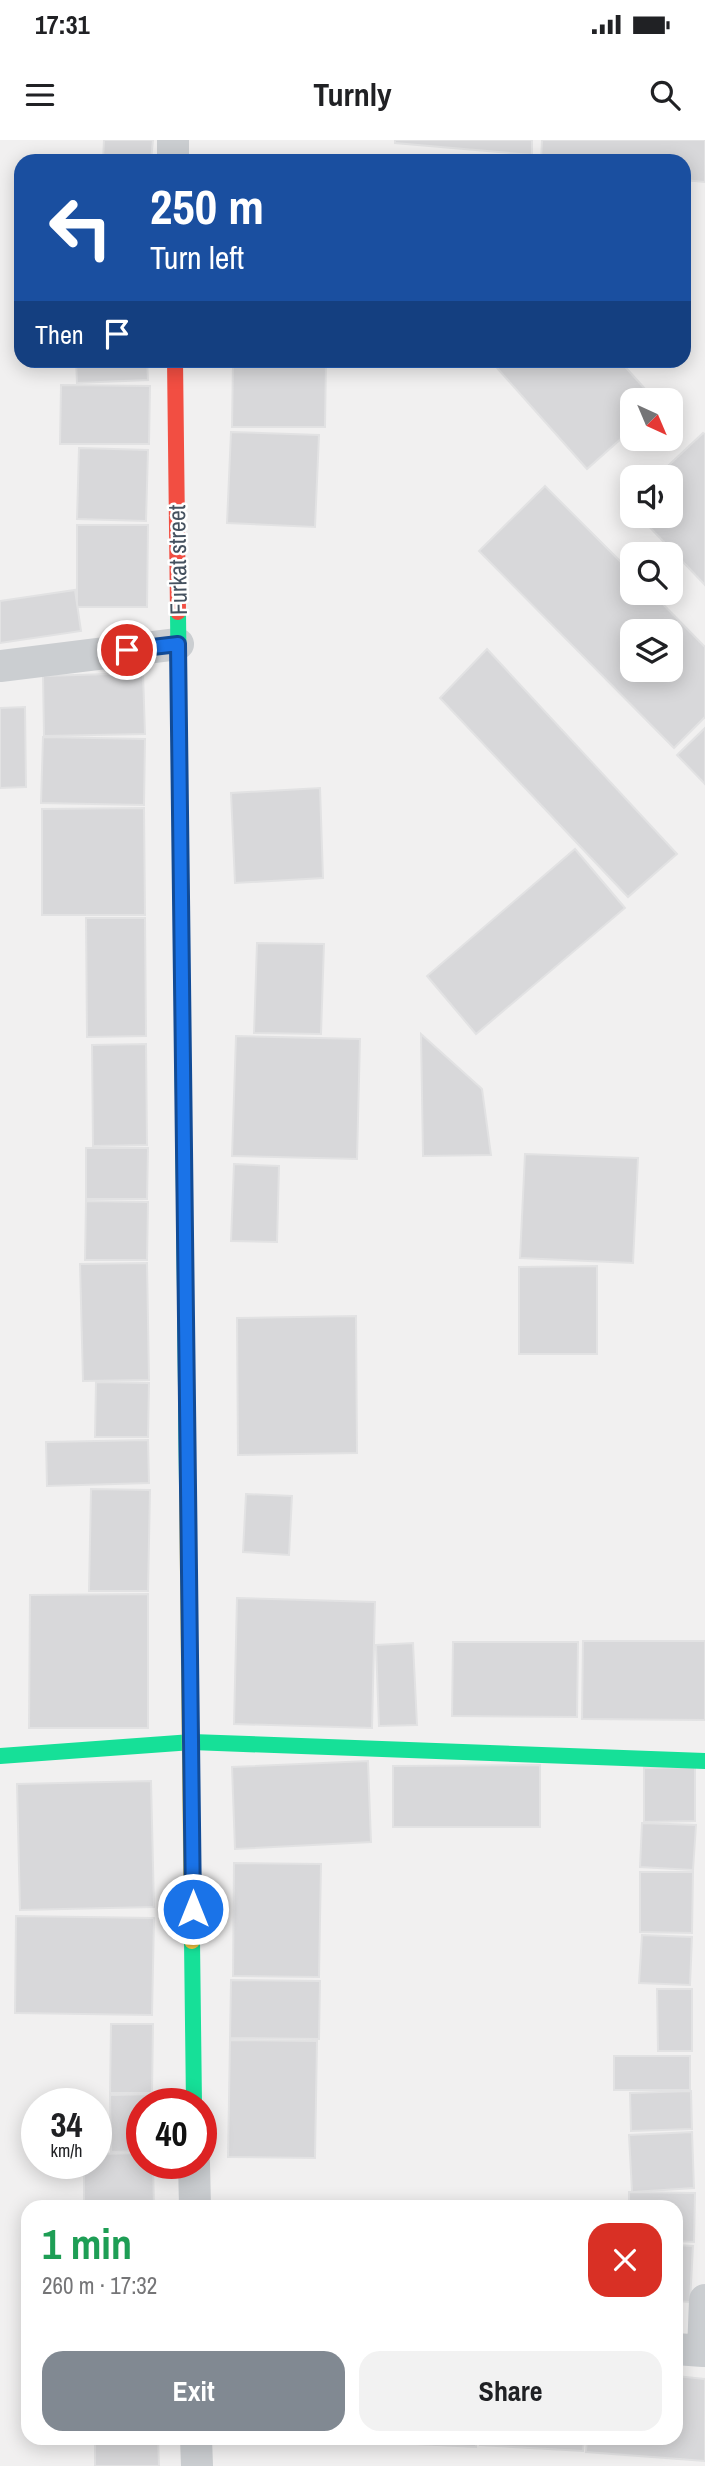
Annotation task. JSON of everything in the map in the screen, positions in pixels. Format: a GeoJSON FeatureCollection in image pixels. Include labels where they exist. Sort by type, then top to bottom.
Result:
{"type":"FeatureCollection","features":[{"type":"Feature","properties":{"kind":"street","name":"Furkat street"},"geometry":{"type":"LineString","coordinates":[[175,368],[194,2088]]}},
{"type":"Feature","properties":{"kind":"street"},"geometry":{"type":"LineString","coordinates":[[0,666],[178,644]]}},
{"type":"Feature","properties":{"kind":"street"},"geometry":{"type":"LineString","coordinates":[[0,1756],[192,1742],[705,1761]]}},
{"type":"Feature","properties":{"kind":"street"},"geometry":{"type":"LineString","coordinates":[[194,2179],[195,2200]]}},
{"type":"Feature","properties":{"kind":"street"},"geometry":{"type":"LineString","coordinates":[[683,2350],[702,2351],[705,2300]]}},
{"type":"Feature","properties":{"kind":"street"},"geometry":{"type":"LineString","coordinates":[[196,2445],[197,2466]]}},
{"type":"Feature","properties":{"kind":"building"},"geometry":{"type":"Polygon","coordinates":[[[104,140],[153,140],[152,154],[103,154],[104,140]]]}},
{"type":"Feature","properties":{"kind":"building"},"geometry":{"type":"Polygon","coordinates":[[[395,140],[532,140],[532,154],[521,154],[395,143],[395,140]]]}},
{"type":"Feature","properties":{"kind":"building"},"geometry":{"type":"Polygon","coordinates":[[[542,140],[705,140],[705,182],[691,181],[691,154],[541,154],[542,140]]]}},
{"type":"Feature","properties":{"kind":"building"},"geometry":{"type":"Polygon","coordinates":[[[76,368],[147,368],[148,380],[77,383],[76,368]]]}},
{"type":"Feature","properties":{"kind":"building"},"geometry":{"type":"Polygon","coordinates":[[[233,368],[326,368],[325,427],[232,427],[233,368]]]}},
{"type":"Feature","properties":{"kind":"building"},"geometry":{"type":"Polygon","coordinates":[[[497,368],[626,368],[644,388],[620,388],[620,440],[587,469],[497,368]]]}},
{"type":"Feature","properties":{"kind":"building"},"geometry":{"type":"Polygon","coordinates":[[[61,385],[150,386],[149,444],[60,444],[61,385]]]}},
{"type":"Feature","properties":{"kind":"building"},"geometry":{"type":"Polygon","coordinates":[[[231,432],[319,435],[315,527],[227,523],[231,432]]]}},
{"type":"Feature","properties":{"kind":"building"},"geometry":{"type":"Polygon","coordinates":[[[705,434],[705,585],[683,562],[683,542],[664,542],[650,528],[683,528],[683,465],[669,465],[705,434]]]}},
{"type":"Feature","properties":{"kind":"building"},"geometry":{"type":"Polygon","coordinates":[[[79,448],[148,450],[146,521],[77,519],[79,448]]]}},
{"type":"Feature","properties":{"kind":"building"},"geometry":{"type":"Polygon","coordinates":[[[545,486],[620,561],[620,605],[664,605],[678,619],[620,619],[620,682],[683,682],[683,625],[705,647],[705,717],[674,748],[479,551],[545,486]]]}},
{"type":"Feature","properties":{"kind":"building"},"geometry":{"type":"Polygon","coordinates":[[[77,525],[148,525],[147,607],[77,607],[77,525]]]}},
{"type":"Feature","properties":{"kind":"building"},"geometry":{"type":"Polygon","coordinates":[[[75,590],[81,631],[0,643],[0,601],[75,590]]]}},
{"type":"Feature","properties":{"kind":"building"},"geometry":{"type":"Polygon","coordinates":[[[487,649],[677,854],[628,897],[440,698],[487,649]]]}},
{"type":"Feature","properties":{"kind":"building"},"geometry":{"type":"Polygon","coordinates":[[[143,673],[145,734],[44,736],[43,676],[143,673]]]}},
{"type":"Feature","properties":{"kind":"building"},"geometry":{"type":"Polygon","coordinates":[[[25,707],[26,787],[0,788],[0,708],[25,707]]]}},
{"type":"Feature","properties":{"kind":"building"},"geometry":{"type":"Polygon","coordinates":[[[705,728],[705,784],[677,755],[705,728]]]}},
{"type":"Feature","properties":{"kind":"building"},"geometry":{"type":"Polygon","coordinates":[[[43,737],[145,739],[144,805],[41,803],[43,737]]]}},
{"type":"Feature","properties":{"kind":"building"},"geometry":{"type":"Polygon","coordinates":[[[320,788],[323,878],[235,883],[231,793],[320,788]]]}},
{"type":"Feature","properties":{"kind":"building"},"geometry":{"type":"Polygon","coordinates":[[[144,808],[145,915],[42,915],[42,809],[144,808]]]}},
{"type":"Feature","properties":{"kind":"building"},"geometry":{"type":"Polygon","coordinates":[[[575,849],[625,908],[476,1034],[427,976],[575,849]]]}},
{"type":"Feature","properties":{"kind":"building"},"geometry":{"type":"Polygon","coordinates":[[[86,918],[145,918],[146,1036],[87,1037],[86,918]]]}},
{"type":"Feature","properties":{"kind":"building"},"geometry":{"type":"Polygon","coordinates":[[[257,943],[324,944],[321,1034],[254,1033],[257,943]]]}},
{"type":"Feature","properties":{"kind":"building"},"geometry":{"type":"Polygon","coordinates":[[[421,1034],[482,1089],[491,1155],[423,1156],[421,1034]]]}},
{"type":"Feature","properties":{"kind":"building"},"geometry":{"type":"Polygon","coordinates":[[[236,1036],[360,1039],[357,1159],[232,1156],[236,1036]]]}},
{"type":"Feature","properties":{"kind":"building"},"geometry":{"type":"Polygon","coordinates":[[[146,1044],[147,1145],[93,1146],[92,1045],[146,1044]]]}},
{"type":"Feature","properties":{"kind":"building"},"geometry":{"type":"Polygon","coordinates":[[[86,1148],[148,1148],[147,1199],[86,1199],[86,1148]]]}},
{"type":"Feature","properties":{"kind":"building"},"geometry":{"type":"Polygon","coordinates":[[[525,1154],[638,1158],[633,1263],[520,1258],[525,1154]]]}},
{"type":"Feature","properties":{"kind":"building"},"geometry":{"type":"Polygon","coordinates":[[[234,1164],[279,1166],[277,1242],[231,1241],[234,1164]]]}},
{"type":"Feature","properties":{"kind":"building"},"geometry":{"type":"Polygon","coordinates":[[[86,1201],[148,1202],[147,1260],[85,1260],[86,1201]]]}},
{"type":"Feature","properties":{"kind":"building"},"geometry":{"type":"Polygon","coordinates":[[[147,1263],[149,1380],[83,1381],[80,1264],[147,1263]]]}},
{"type":"Feature","properties":{"kind":"building"},"geometry":{"type":"Polygon","coordinates":[[[597,1266],[597,1354],[519,1354],[519,1267],[597,1266]]]}},
{"type":"Feature","properties":{"kind":"building"},"geometry":{"type":"Polygon","coordinates":[[[356,1316],[357,1453],[238,1455],[237,1318],[356,1316]]]}},
{"type":"Feature","properties":{"kind":"building"},"geometry":{"type":"Polygon","coordinates":[[[96,1382],[149,1383],[148,1437],[95,1437],[96,1382]]]}},
{"type":"Feature","properties":{"kind":"building"},"geometry":{"type":"Polygon","coordinates":[[[148,1440],[149,1483],[47,1486],[46,1442],[148,1440]]]}},
{"type":"Feature","properties":{"kind":"building"},"geometry":{"type":"Polygon","coordinates":[[[91,1489],[150,1490],[148,1591],[89,1591],[91,1489]]]}},
{"type":"Feature","properties":{"kind":"building"},"geometry":{"type":"Polygon","coordinates":[[[246,1494],[292,1496],[289,1555],[243,1552],[246,1494]]]}},
{"type":"Feature","properties":{"kind":"building"},"geometry":{"type":"Polygon","coordinates":[[[148,1594],[148,1728],[29,1728],[30,1595],[148,1594]]]}},
{"type":"Feature","properties":{"kind":"building"},"geometry":{"type":"Polygon","coordinates":[[[237,1598],[375,1602],[372,1728],[234,1724],[237,1598]]]}},
{"type":"Feature","properties":{"kind":"building"},"geometry":{"type":"Polygon","coordinates":[[[583,1641],[705,1641],[705,1720],[582,1719],[583,1641]]]}},
{"type":"Feature","properties":{"kind":"building"},"geometry":{"type":"Polygon","coordinates":[[[453,1642],[578,1642],[577,1717],[452,1716],[453,1642]]]}},
{"type":"Feature","properties":{"kind":"building"},"geometry":{"type":"Polygon","coordinates":[[[413,1643],[417,1725],[379,1726],[376,1645],[413,1643]]]}},
{"type":"Feature","properties":{"kind":"building"},"geometry":{"type":"Polygon","coordinates":[[[368,1761],[371,1842],[235,1849],[232,1767],[368,1761]]]}},
{"type":"Feature","properties":{"kind":"building"},"geometry":{"type":"Polygon","coordinates":[[[540,1765],[540,1827],[393,1827],[393,1766],[540,1765]]]}},
{"type":"Feature","properties":{"kind":"building"},"geometry":{"type":"Polygon","coordinates":[[[695,1767],[695,1821],[644,1822],[644,1768],[695,1767]]]}},
{"type":"Feature","properties":{"kind":"building"},"geometry":{"type":"Polygon","coordinates":[[[151,1781],[154,1907],[20,1910],[17,1784],[151,1781]]]}},
{"type":"Feature","properties":{"kind":"building"},"geometry":{"type":"Polygon","coordinates":[[[642,1823],[696,1825],[693,1870],[640,1867],[642,1823]]]}},
{"type":"Feature","properties":{"kind":"building"},"geometry":{"type":"Polygon","coordinates":[[[234,1863],[321,1864],[319,1977],[233,1976],[234,1863]]]}},
{"type":"Feature","properties":{"kind":"building"},"geometry":{"type":"Polygon","coordinates":[[[640,1872],[693,1872],[692,1933],[640,1932],[640,1872]]]}},
{"type":"Feature","properties":{"kind":"building"},"geometry":{"type":"Polygon","coordinates":[[[16,1916],[154,1918],[152,2015],[15,2013],[16,1916]]]}},
{"type":"Feature","properties":{"kind":"building"},"geometry":{"type":"Polygon","coordinates":[[[642,1935],[692,1937],[690,1985],[639,1983],[642,1935]]]}},
{"type":"Feature","properties":{"kind":"building"},"geometry":{"type":"Polygon","coordinates":[[[231,1980],[320,1981],[319,2039],[230,2038],[231,1980]]]}},
{"type":"Feature","properties":{"kind":"building"},"geometry":{"type":"Polygon","coordinates":[[[657,1989],[692,1989],[692,2051],[658,2051],[657,1989]]]}},
{"type":"Feature","properties":{"kind":"building"},"geometry":{"type":"Polygon","coordinates":[[[111,2024],[153,2024],[152,2088],[126,2088],[126,2093],[112,2093],[111,2024]]]}},
{"type":"Feature","properties":{"kind":"building"},"geometry":{"type":"Polygon","coordinates":[[[230,2040],[317,2041],[315,2158],[228,2157],[230,2040]]]}},
{"type":"Feature","properties":{"kind":"building"},"geometry":{"type":"Polygon","coordinates":[[[614,2056],[690,2056],[690,2090],[614,2090],[614,2056]]]}},
{"type":"Feature","properties":{"kind":"building"},"geometry":{"type":"Polygon","coordinates":[[[691,2091],[692,2129],[631,2131],[630,2093],[691,2091]]]}},
{"type":"Feature","properties":{"kind":"building"},"geometry":{"type":"Polygon","coordinates":[[[112,2095],[126,2095],[126,2152],[112,2152],[112,2095]]]}},
{"type":"Feature","properties":{"kind":"building"},"geometry":{"type":"Polygon","coordinates":[[[692,2132],[694,2188],[632,2192],[629,2135],[692,2132]]]}},
{"type":"Feature","properties":{"kind":"building"},"geometry":{"type":"Polygon","coordinates":[[[126,2153],[126,2179],[153,2179],[154,2200],[84,2200],[84,2179],[112,2179],[112,2154],[126,2153]]]}},
{"type":"Feature","properties":{"kind":"building"},"geometry":{"type":"Polygon","coordinates":[[[629,2192],[695,2193],[694,2242],[683,2241],[683,2200],[629,2200],[629,2192]]]}},
{"type":"Feature","properties":{"kind":"building"},"geometry":{"type":"Polygon","coordinates":[[[683,2245],[693,2246],[690,2302],[683,2302],[683,2245]]]}},
{"type":"Feature","properties":{"kind":"building"},"geometry":{"type":"Polygon","coordinates":[[[683,2377],[705,2379],[705,2461],[586,2452],[586,2445],[683,2445],[683,2377]]]}},
{"type":"Feature","properties":{"kind":"building"},"geometry":{"type":"Polygon","coordinates":[[[95,2445],[158,2445],[159,2466],[95,2466],[95,2445]]]}},
{"type":"Feature","properties":{"kind":"building"},"geometry":{"type":"Polygon","coordinates":[[[437,2445],[476,2445],[476,2447],[437,2445]]]}},
{"type":"Feature","properties":{"kind":"building"},"geometry":{"type":"Polygon","coordinates":[[[480,2445],[583,2445],[583,2451],[480,2445]]]}},
{"type":"Feature","properties":{"kind":"traffic: fast"},"geometry":{"type":"LineString","coordinates":[[178,612],[187,1484]]}},
{"type":"Feature","properties":{"kind":"traffic: fast"},"geometry":{"type":"LineString","coordinates":[[0,1756],[192,1742],[705,1761]]}},
{"type":"Feature","properties":{"kind":"traffic: fast"},"geometry":{"type":"LineString","coordinates":[[192,1941],[194,2088]]}},
{"type":"Feature","properties":{"kind":"traffic: slow"},"geometry":{"type":"LineString","coordinates":[[187,1484],[192,1941]]}},
{"type":"Feature","properties":{"kind":"traffic: jam"},"geometry":{"type":"LineString","coordinates":[[175,368],[178,612]]}},
{"type":"Feature","properties":{"kind":"route"},"geometry":{"type":"LineString","coordinates":[[127,650],[178,644],[193,1909]]}}]}
